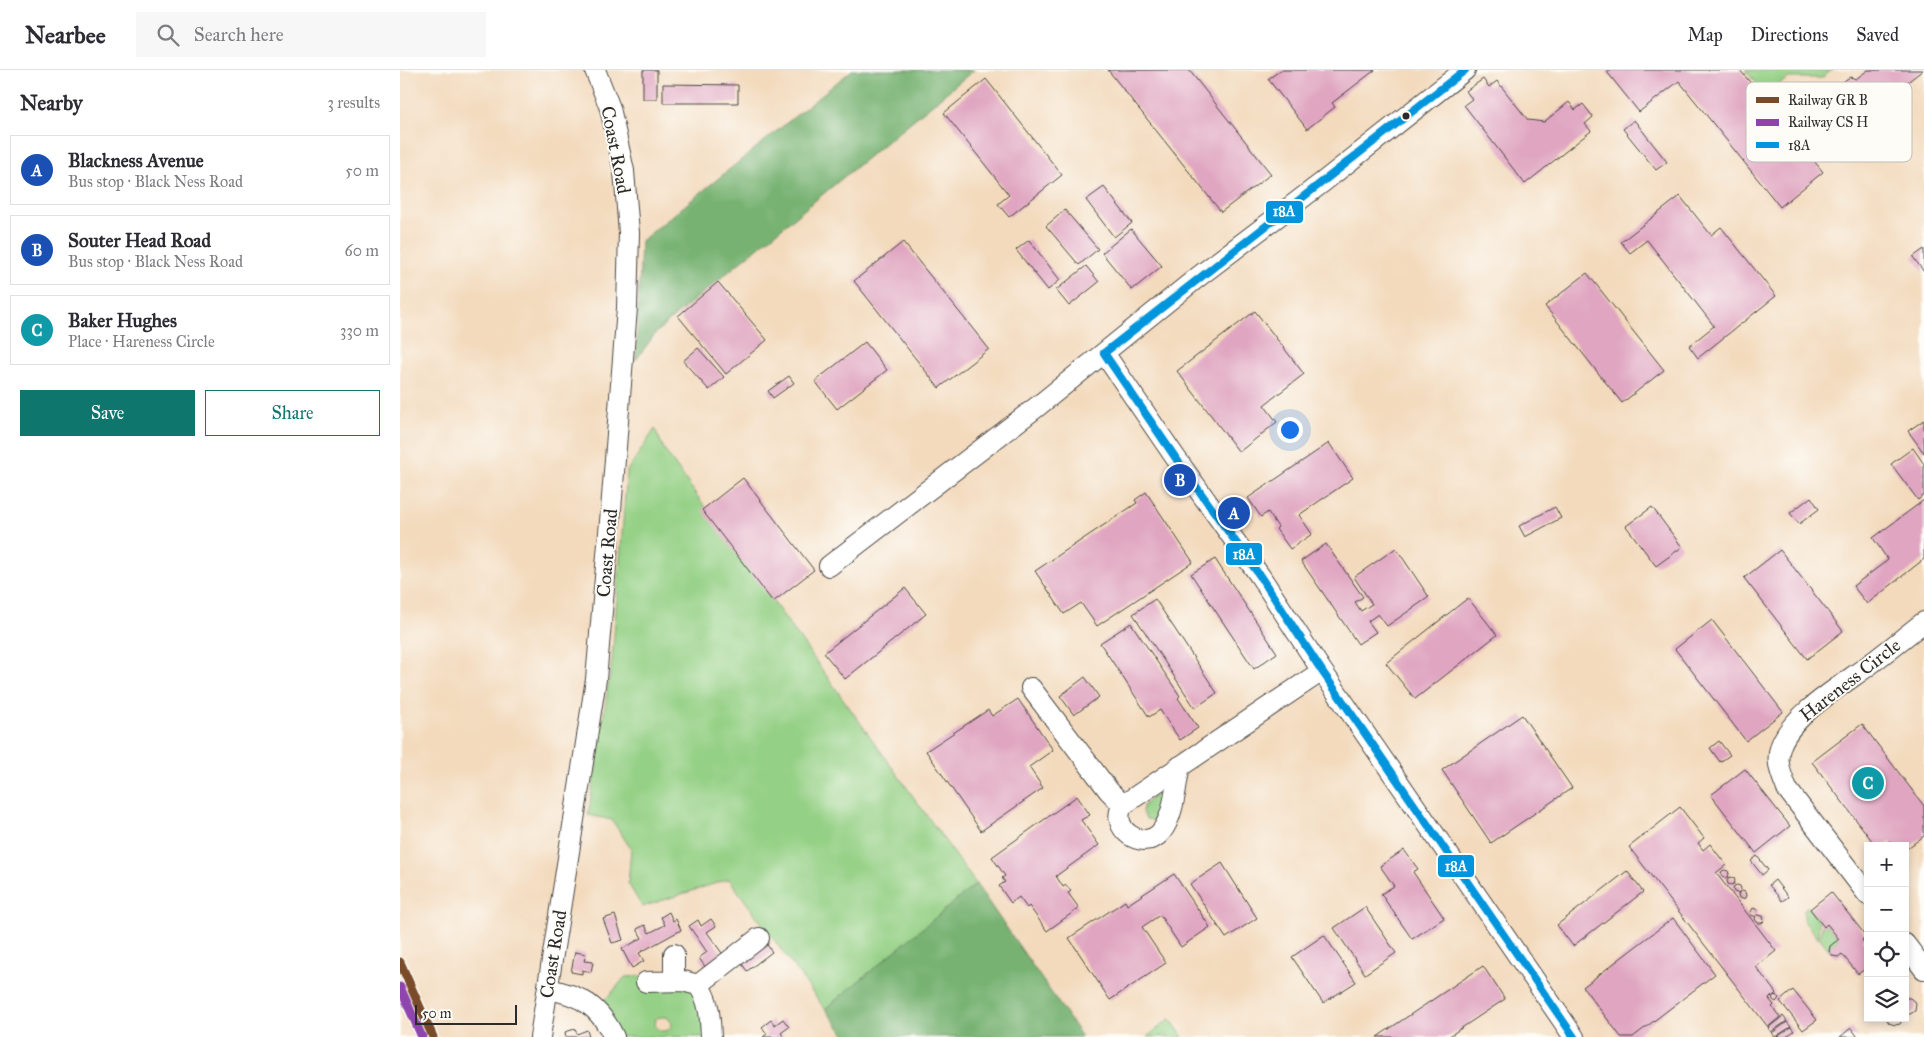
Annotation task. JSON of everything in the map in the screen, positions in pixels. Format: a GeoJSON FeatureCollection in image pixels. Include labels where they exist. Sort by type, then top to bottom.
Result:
{"type":"FeatureCollection","features":[{"type":"Feature","properties":{"kind":"street","name":"Coast Road"},"geometry":{"type":"LineString","coordinates":[[540,1037],[596,679],[627,308],[629,233],[624,171],[610,108],[595,70]]}},
{"type":"Feature","properties":{"kind":"street"},"geometry":{"type":"LineString","coordinates":[[829,566],[895,517],[1198,277],[1323,182],[1465,70]]}},
{"type":"Feature","properties":{"kind":"street"},"geometry":{"type":"LineString","coordinates":[[1104,353],[1174,457],[1260,576],[1322,671],[1574,1037]]}},
{"type":"Feature","properties":{"kind":"street","name":"Hareness Circle"},"geometry":{"type":"LineString","coordinates":[[1864,890],[1787,789],[1778,759],[1783,740],[1796,722],[1820,701],[1924,622]]}},
{"type":"Feature","properties":{"kind":"street"},"geometry":{"type":"LineString","coordinates":[[1180,766],[1171,809],[1163,828],[1150,839],[1141,840],[1130,836],[1124,830],[1118,817],[1122,805],[1180,766],[1322,671]]}},
{"type":"Feature","properties":{"kind":"street"},"geometry":{"type":"LineString","coordinates":[[1031,688],[1122,805]]}},
{"type":"Feature","properties":{"kind":"street"},"geometry":{"type":"LineString","coordinates":[[698,985],[759,938]]}},
{"type":"Feature","properties":{"kind":"street"},"geometry":{"type":"LineString","coordinates":[[1909,949],[1924,969]]}},
{"type":"Feature","properties":{"kind":"street"},"geometry":{"type":"LineString","coordinates":[[674,954],[674,981]]}},
{"type":"Feature","properties":{"kind":"street"},"geometry":{"type":"LineString","coordinates":[[646,982],[682,981],[698,985],[706,997],[710,1014],[711,1037]]}},
{"type":"Feature","properties":{"kind":"street"},"geometry":{"type":"LineString","coordinates":[[548,989],[576,996],[587,1002],[602,1015],[614,1037]]}},
{"type":"Feature","properties":{"kind":"green space"},"geometry":{"type":"Polygon","coordinates":[[[852,70],[974,70],[676,315],[655,334],[636,360],[641,241],[852,70]]]}},
{"type":"Feature","properties":{"kind":"green space"},"geometry":{"type":"Polygon","coordinates":[[[1745,70],[1832,70],[1822,78],[1789,78],[1782,82],[1755,82],[1745,70]]]}},
{"type":"Feature","properties":{"kind":"green space"},"geometry":{"type":"Polygon","coordinates":[[[655,429],[665,451],[976,884],[825,1009],[729,879],[642,907],[628,883],[631,849],[612,820],[588,815],[612,661],[627,471],[655,429]]]}},
{"type":"Feature","properties":{"kind":"green space"},"geometry":{"type":"Polygon","coordinates":[[[1164,787],[1167,789],[1160,815],[1154,820],[1146,819],[1142,812],[1143,806],[1164,787]]]}},
{"type":"Feature","properties":{"kind":"green space"},"geometry":{"type":"Polygon","coordinates":[[[976,884],[1082,1037],[843,1037],[845,1035],[825,1009],[976,884]]]}},
{"type":"Feature","properties":{"kind":"green space"},"geometry":{"type":"Polygon","coordinates":[[[1807,906],[1819,921],[1818,938],[1804,921],[1804,910],[1807,906]]]}},
{"type":"Feature","properties":{"kind":"green space"},"geometry":{"type":"Polygon","coordinates":[[[1827,924],[1839,939],[1830,946],[1829,950],[1820,938],[1822,925],[1827,924]]]}},
{"type":"Feature","properties":{"kind":"green space"},"geometry":{"type":"Polygon","coordinates":[[[646,976],[698,985],[711,1037],[614,1037],[595,1008],[610,995],[625,977],[646,976]],[[667,1017],[656,1018],[655,1025],[660,1031],[666,1031],[671,1027],[672,1023],[667,1017]]]}},
{"type":"Feature","properties":{"kind":"green space"},"geometry":{"type":"Polygon","coordinates":[[[1169,1019],[1183,1037],[1147,1037],[1169,1019]]]}},
{"type":"Feature","properties":{"kind":"building"},"geometry":{"type":"Polygon","coordinates":[[[643,70],[657,70],[657,99],[643,99],[643,70]]]}},
{"type":"Feature","properties":{"kind":"building"},"geometry":{"type":"Polygon","coordinates":[[[1108,70],[1189,70],[1271,174],[1221,212],[1108,70]]]}},
{"type":"Feature","properties":{"kind":"building"},"geometry":{"type":"Polygon","coordinates":[[[1281,70],[1375,70],[1332,103],[1335,107],[1307,129],[1268,79],[1281,70]]]}},
{"type":"Feature","properties":{"kind":"building"},"geometry":{"type":"Polygon","coordinates":[[[1609,70],[1740,70],[1750,82],[1746,82],[1746,162],[1815,162],[1823,172],[1780,207],[1679,81],[1639,112],[1607,72],[1609,70]]]}},
{"type":"Feature","properties":{"kind":"building"},"geometry":{"type":"Polygon","coordinates":[[[1868,70],[1923,70],[1908,82],[1844,82],[1850,77],[1856,79],[1868,70]]]}},
{"type":"Feature","properties":{"kind":"building"},"geometry":{"type":"Polygon","coordinates":[[[986,79],[1062,175],[1009,217],[998,204],[1009,195],[944,113],[986,79]]]}},
{"type":"Feature","properties":{"kind":"building"},"geometry":{"type":"Polygon","coordinates":[[[1483,79],[1489,87],[1497,81],[1528,120],[1544,122],[1569,102],[1575,110],[1583,104],[1593,117],[1585,124],[1591,131],[1525,184],[1464,105],[1472,99],[1466,91],[1483,79]]]}},
{"type":"Feature","properties":{"kind":"building"},"geometry":{"type":"Polygon","coordinates":[[[663,84],[738,85],[738,103],[663,103],[663,84]]]}},
{"type":"Feature","properties":{"kind":"building"},"geometry":{"type":"Polygon","coordinates":[[[1634,120],[1667,162],[1656,170],[1623,129],[1634,120]]]}},
{"type":"Feature","properties":{"kind":"building"},"geometry":{"type":"Polygon","coordinates":[[[1104,187],[1132,223],[1114,237],[1086,200],[1104,187]]]}},
{"type":"Feature","properties":{"kind":"building"},"geometry":{"type":"Polygon","coordinates":[[[1680,196],[1711,235],[1721,227],[1776,296],[1698,358],[1689,346],[1714,326],[1647,240],[1630,253],[1621,242],[1680,196]]]}},
{"type":"Feature","properties":{"kind":"building"},"geometry":{"type":"Polygon","coordinates":[[[1065,210],[1098,249],[1079,265],[1046,226],[1065,210]]]}},
{"type":"Feature","properties":{"kind":"building"},"geometry":{"type":"Polygon","coordinates":[[[1131,229],[1162,266],[1132,290],[1102,253],[1131,229]]]}},
{"type":"Feature","properties":{"kind":"building"},"geometry":{"type":"Polygon","coordinates":[[[1029,240],[1060,280],[1048,290],[1016,250],[1029,240]]]}},
{"type":"Feature","properties":{"kind":"building"},"geometry":{"type":"Polygon","coordinates":[[[903,242],[989,349],[939,388],[854,281],[903,242]]]}},
{"type":"Feature","properties":{"kind":"building"},"geometry":{"type":"Polygon","coordinates":[[[1924,249],[1924,272],[1913,257],[1924,249]]]}},
{"type":"Feature","properties":{"kind":"building"},"geometry":{"type":"Polygon","coordinates":[[[1086,266],[1099,282],[1069,306],[1056,290],[1086,266]]]}},
{"type":"Feature","properties":{"kind":"building"},"geometry":{"type":"Polygon","coordinates":[[[1587,273],[1664,370],[1622,403],[1545,306],[1587,273]]]}},
{"type":"Feature","properties":{"kind":"building"},"geometry":{"type":"Polygon","coordinates":[[[718,282],[767,340],[726,374],[678,316],[718,282]]]}},
{"type":"Feature","properties":{"kind":"building"},"geometry":{"type":"Polygon","coordinates":[[[1255,311],[1304,374],[1264,405],[1277,422],[1239,452],[1177,371],[1255,311]]]}},
{"type":"Feature","properties":{"kind":"building"},"geometry":{"type":"Polygon","coordinates":[[[865,342],[887,370],[837,409],[815,381],[865,342]]]}},
{"type":"Feature","properties":{"kind":"building"},"geometry":{"type":"Polygon","coordinates":[[[698,348],[724,377],[709,390],[683,361],[698,348]]]}},
{"type":"Feature","properties":{"kind":"building"},"geometry":{"type":"Polygon","coordinates":[[[789,376],[794,383],[773,398],[768,391],[789,376]]]}},
{"type":"Feature","properties":{"kind":"building"},"geometry":{"type":"Polygon","coordinates":[[[1924,420],[1924,453],[1908,431],[1924,420]]]}},
{"type":"Feature","properties":{"kind":"building"},"geometry":{"type":"Polygon","coordinates":[[[1329,443],[1353,478],[1299,515],[1312,534],[1290,549],[1276,529],[1278,527],[1268,512],[1261,517],[1248,498],[1329,443]]]}},
{"type":"Feature","properties":{"kind":"building"},"geometry":{"type":"Polygon","coordinates":[[[1913,448],[1924,464],[1924,495],[1918,500],[1891,464],[1913,448]]]}},
{"type":"Feature","properties":{"kind":"building"},"geometry":{"type":"Polygon","coordinates":[[[743,478],[814,570],[773,602],[702,510],[743,478]]]}},
{"type":"Feature","properties":{"kind":"building"},"geometry":{"type":"Polygon","coordinates":[[[1146,492],[1193,562],[1097,626],[1081,603],[1064,614],[1035,571],[1137,503],[1135,500],[1146,492]]]}},
{"type":"Feature","properties":{"kind":"building"},"geometry":{"type":"Polygon","coordinates":[[[1811,497],[1819,509],[1799,524],[1790,513],[1811,497]]]}},
{"type":"Feature","properties":{"kind":"building"},"geometry":{"type":"Polygon","coordinates":[[[1924,500],[1924,559],[1867,604],[1853,586],[1888,560],[1873,538],[1924,500]]]}},
{"type":"Feature","properties":{"kind":"building"},"geometry":{"type":"Polygon","coordinates":[[[1555,507],[1561,518],[1525,537],[1519,526],[1555,507]]]}},
{"type":"Feature","properties":{"kind":"building"},"geometry":{"type":"Polygon","coordinates":[[[1652,507],[1682,547],[1656,566],[1626,526],[1652,507]]]}},
{"type":"Feature","properties":{"kind":"building"},"geometry":{"type":"Polygon","coordinates":[[[1326,544],[1363,597],[1355,602],[1361,611],[1372,604],[1354,577],[1396,548],[1429,597],[1387,626],[1378,614],[1368,621],[1376,632],[1358,644],[1301,561],[1326,544]]]}},
{"type":"Feature","properties":{"kind":"building"},"geometry":{"type":"Polygon","coordinates":[[[1780,550],[1843,631],[1807,659],[1744,578],[1780,550]]]}},
{"type":"Feature","properties":{"kind":"building"},"geometry":{"type":"Polygon","coordinates":[[[1215,559],[1277,653],[1254,669],[1191,574],[1215,559]]]}},
{"type":"Feature","properties":{"kind":"building"},"geometry":{"type":"Polygon","coordinates":[[[905,588],[926,614],[845,679],[824,653],[905,588]]]}},
{"type":"Feature","properties":{"kind":"building"},"geometry":{"type":"Polygon","coordinates":[[[1468,598],[1497,635],[1415,699],[1386,663],[1468,598]]]}},
{"type":"Feature","properties":{"kind":"building"},"geometry":{"type":"Polygon","coordinates":[[[1155,599],[1217,693],[1195,708],[1133,614],[1155,599]]]}},
{"type":"Feature","properties":{"kind":"building"},"geometry":{"type":"Polygon","coordinates":[[[1712,620],[1783,712],[1746,741],[1675,649],[1712,620]]]}},
{"type":"Feature","properties":{"kind":"building"},"geometry":{"type":"Polygon","coordinates":[[[1131,623],[1180,696],[1178,698],[1198,728],[1180,740],[1160,710],[1149,717],[1100,643],[1131,623]]]}},
{"type":"Feature","properties":{"kind":"building"},"geometry":{"type":"Polygon","coordinates":[[[1085,677],[1099,697],[1074,715],[1060,696],[1085,677]]]}},
{"type":"Feature","properties":{"kind":"building"},"geometry":{"type":"Polygon","coordinates":[[[1018,699],[1053,750],[1029,767],[1043,788],[981,831],[926,751],[988,710],[992,716],[1018,699]]]}},
{"type":"Feature","properties":{"kind":"building"},"geometry":{"type":"Polygon","coordinates":[[[1522,715],[1572,788],[1491,843],[1442,770],[1522,715]]]}},
{"type":"Feature","properties":{"kind":"building"},"geometry":{"type":"Polygon","coordinates":[[[1862,724],[1924,806],[1924,836],[1909,847],[1909,842],[1873,842],[1812,762],[1862,724]]]}},
{"type":"Feature","properties":{"kind":"building"},"geometry":{"type":"Polygon","coordinates":[[[1719,741],[1730,755],[1720,762],[1710,748],[1719,741]]]}},
{"type":"Feature","properties":{"kind":"building"},"geometry":{"type":"Polygon","coordinates":[[[1745,769],[1790,826],[1756,853],[1711,795],[1745,769]]]}},
{"type":"Feature","properties":{"kind":"building"},"geometry":{"type":"Polygon","coordinates":[[[1077,796],[1090,815],[1081,820],[1099,845],[1056,876],[1063,887],[1066,885],[1071,891],[1068,893],[1079,908],[1047,931],[1029,906],[1027,908],[1019,897],[1011,903],[999,886],[1005,882],[1002,878],[1005,876],[992,857],[1077,796]]]}},
{"type":"Feature","properties":{"kind":"building"},"geometry":{"type":"Polygon","coordinates":[[[1680,807],[1704,838],[1698,843],[1703,850],[1710,844],[1726,865],[1716,873],[1776,951],[1756,967],[1776,993],[1773,996],[1777,995],[1779,998],[1776,1002],[1772,996],[1769,999],[1774,1005],[1772,1007],[1780,1017],[1768,1027],[1629,847],[1680,807]]]}},
{"type":"Feature","properties":{"kind":"building"},"geometry":{"type":"Polygon","coordinates":[[[1404,850],[1418,869],[1413,872],[1444,918],[1412,939],[1381,894],[1394,886],[1380,866],[1404,850]]]}},
{"type":"Feature","properties":{"kind":"building"},"geometry":{"type":"Polygon","coordinates":[[[1757,856],[1768,870],[1762,875],[1751,861],[1757,856]]]}},
{"type":"Feature","properties":{"kind":"building"},"geometry":{"type":"Polygon","coordinates":[[[1222,863],[1257,918],[1226,938],[1190,884],[1222,863]]]}},
{"type":"Feature","properties":{"kind":"building"},"geometry":{"type":"Polygon","coordinates":[[[1725,870],[1729,874],[1725,878],[1721,874],[1725,870]]]}},
{"type":"Feature","properties":{"kind":"building"},"geometry":{"type":"Polygon","coordinates":[[[1627,871],[1643,892],[1573,946],[1557,925],[1627,871]]]}},
{"type":"Feature","properties":{"kind":"building"},"geometry":{"type":"Polygon","coordinates":[[[1174,874],[1210,927],[1181,947],[1160,915],[1142,927],[1166,963],[1110,1000],[1069,938],[1125,901],[1127,905],[1174,874]]]}},
{"type":"Feature","properties":{"kind":"building"},"geometry":{"type":"Polygon","coordinates":[[[1731,877],[1735,881],[1731,885],[1727,881],[1731,877]]]}},
{"type":"Feature","properties":{"kind":"building"},"geometry":{"type":"Polygon","coordinates":[[[1775,880],[1788,897],[1782,901],[1769,885],[1775,880]]]}},
{"type":"Feature","properties":{"kind":"building"},"geometry":{"type":"Polygon","coordinates":[[[1737,885],[1741,889],[1737,893],[1733,889],[1737,885]]]}},
{"type":"Feature","properties":{"kind":"building"},"geometry":{"type":"Polygon","coordinates":[[[1742,891],[1746,895],[1742,899],[1738,895],[1742,891]]]}},
{"type":"Feature","properties":{"kind":"building"},"geometry":{"type":"Polygon","coordinates":[[[1831,892],[1864,933],[1862,940],[1864,942],[1864,970],[1858,974],[1842,954],[1838,957],[1833,956],[1829,951],[1830,946],[1839,939],[1827,924],[1824,927],[1810,909],[1831,892]]]}},
{"type":"Feature","properties":{"kind":"building"},"geometry":{"type":"Polygon","coordinates":[[[1365,907],[1396,953],[1365,974],[1334,928],[1365,907]]]}},
{"type":"Feature","properties":{"kind":"building"},"geometry":{"type":"Polygon","coordinates":[[[1753,908],[1758,910],[1757,915],[1763,916],[1764,921],[1762,923],[1758,923],[1755,919],[1756,916],[1750,914],[1753,908]]]}},
{"type":"Feature","properties":{"kind":"building"},"geometry":{"type":"Polygon","coordinates":[[[669,912],[673,921],[676,919],[681,930],[639,953],[644,961],[632,968],[622,949],[642,938],[637,929],[645,925],[649,933],[665,925],[661,917],[669,912]]]}},
{"type":"Feature","properties":{"kind":"building"},"geometry":{"type":"Polygon","coordinates":[[[615,915],[623,940],[612,943],[603,919],[615,915]]]}},
{"type":"Feature","properties":{"kind":"building"},"geometry":{"type":"Polygon","coordinates":[[[1673,918],[1715,974],[1633,1037],[1621,1037],[1583,987],[1673,918]]]}},
{"type":"Feature","properties":{"kind":"building"},"geometry":{"type":"Polygon","coordinates":[[[711,919],[716,926],[707,932],[724,956],[706,968],[699,958],[707,952],[689,926],[698,920],[701,926],[711,919]]]}},
{"type":"Feature","properties":{"kind":"building"},"geometry":{"type":"Polygon","coordinates":[[[1324,935],[1356,982],[1323,1003],[1292,957],[1324,935]]]}},
{"type":"Feature","properties":{"kind":"building"},"geometry":{"type":"Polygon","coordinates":[[[766,943],[772,952],[747,971],[740,961],[766,943]]]}},
{"type":"Feature","properties":{"kind":"building"},"geometry":{"type":"Polygon","coordinates":[[[575,952],[586,954],[584,961],[593,962],[591,972],[582,970],[582,974],[571,972],[575,952]]]}},
{"type":"Feature","properties":{"kind":"building"},"geometry":{"type":"Polygon","coordinates":[[[1483,966],[1505,999],[1448,1037],[1377,1037],[1483,966]]]}},
{"type":"Feature","properties":{"kind":"building"},"geometry":{"type":"Polygon","coordinates":[[[1793,990],[1817,1020],[1803,1030],[1780,1001],[1793,990]]]}},
{"type":"Feature","properties":{"kind":"building"},"geometry":{"type":"Polygon","coordinates":[[[1909,998],[1916,1003],[1915,1011],[1910,1014],[1909,998]]]}},
{"type":"Feature","properties":{"kind":"building"},"geometry":{"type":"Polygon","coordinates":[[[1783,1016],[1787,1021],[1771,1032],[1768,1028],[1783,1016]]]}},
{"type":"Feature","properties":{"kind":"building"},"geometry":{"type":"Polygon","coordinates":[[[783,1019],[789,1027],[781,1033],[784,1037],[763,1037],[767,1034],[762,1027],[771,1020],[775,1025],[783,1019]]]}},
{"type":"Feature","properties":{"kind":"building"},"geometry":{"type":"Polygon","coordinates":[[[1787,1022],[1791,1027],[1775,1037],[1772,1033],[1787,1022]]]}},
{"type":"Feature","properties":{"kind":"building"},"geometry":{"type":"Polygon","coordinates":[[[1888,1022],[1901,1022],[1895,1025],[1888,1022]]]}},
{"type":"Feature","properties":{"kind":"building"},"geometry":{"type":"Polygon","coordinates":[[[1791,1027],[1794,1031],[1786,1037],[1777,1037],[1791,1027]]]}},
{"type":"Feature","properties":{"kind":"building"},"geometry":{"type":"Polygon","coordinates":[[[1851,1028],[1858,1037],[1840,1037],[1851,1028]]]}},
{"type":"Feature","properties":{"kind":"building"},"geometry":{"type":"Polygon","coordinates":[[[575,1029],[577,1034],[587,1030],[589,1037],[566,1037],[565,1032],[575,1029]]]}},
{"type":"Feature","properties":{"kind":"transit line","name":"18A"},"geometry":{"type":"LineString","coordinates":[[1104,353],[1465,70]]}},
{"type":"Feature","properties":{"kind":"transit line","name":"18A"},"geometry":{"type":"LineString","coordinates":[[1104,353],[1260,576],[1322,671],[1574,1037]]}},
{"type":"Feature","properties":{"kind":"transit line"},"geometry":{"type":"LineString","coordinates":[[400,962],[433,1037]]}},
{"type":"Feature","properties":{"kind":"transit line"},"geometry":{"type":"LineString","coordinates":[[400,987],[422,1037]]}},
{"type":"Feature","properties":{"kind":"place","name":"Souter Head Road"},"geometry":{"type":"Point","coordinates":[1180,480]}},
{"type":"Feature","properties":{"kind":"place","name":"Blackness Avenue"},"geometry":{"type":"Point","coordinates":[1234,513]}},
{"type":"Feature","properties":{"kind":"place","name":"Baker Hughes"},"geometry":{"type":"Point","coordinates":[1868,783]}}]}
